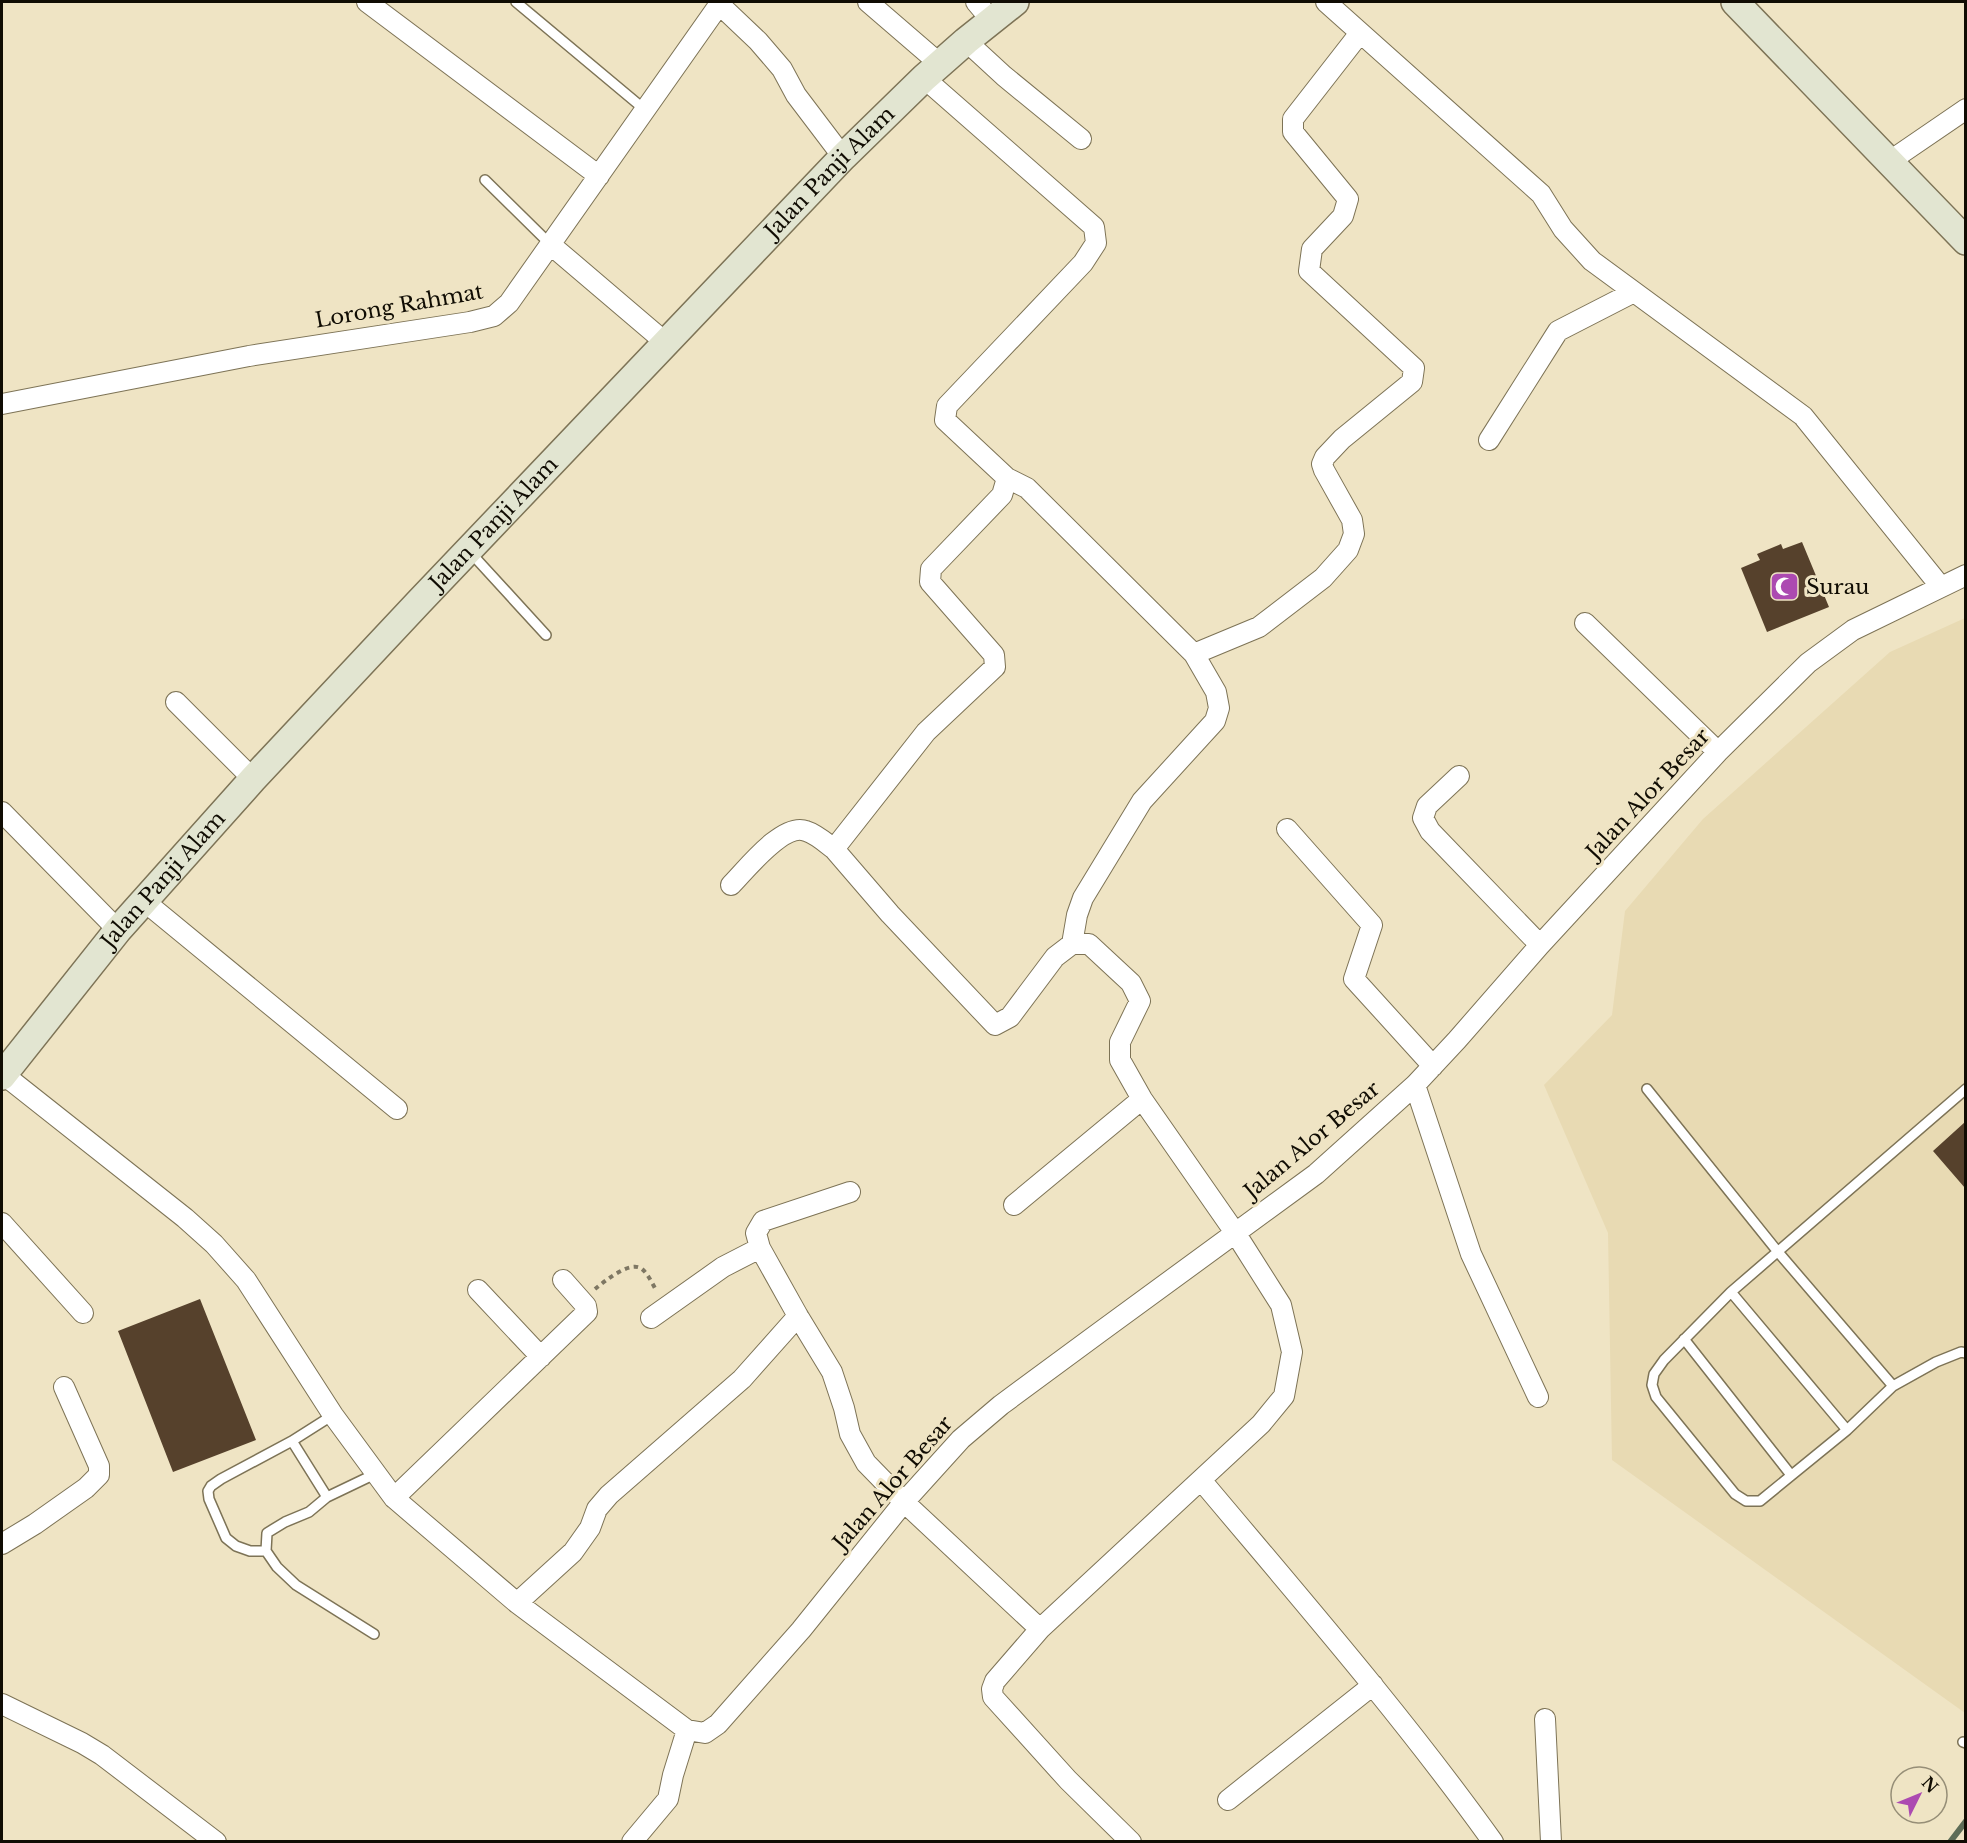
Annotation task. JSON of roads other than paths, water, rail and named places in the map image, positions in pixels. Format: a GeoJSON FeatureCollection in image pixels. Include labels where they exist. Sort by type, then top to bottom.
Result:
{"type":"FeatureCollection","features":[{"type":"Feature","properties":{"kind":"main road","name":"Jalan Panji Alam"},"geometry":{"type":"LineString","coordinates":[[2,1075],[118,930],[253,779],[468,551],[843,158],[966,41],[984,11],[1015,2]]}},
{"type":"Feature","properties":{"kind":"main road"},"geometry":{"type":"LineString","coordinates":[[1735,2],[1965,241]]}},
{"type":"Feature","properties":{"kind":"street"},"geometry":{"type":"LineString","coordinates":[[367,2],[599,176]]}},
{"type":"Feature","properties":{"kind":"street"},"geometry":{"type":"LineString","coordinates":[[868,2],[932,71],[1094,227],[1096,243],[1083,263],[947,406],[945,420],[1006,477],[1027,488],[1194,654],[1216,692],[1219,708],[1215,721],[1142,801],[1083,898],[1077,915],[1072,944]]}},
{"type":"Feature","properties":{"kind":"street"},"geometry":{"type":"LineString","coordinates":[[1326,2],[1541,194],[1563,229],[1592,261],[1803,416],[1941,587]]}},
{"type":"Feature","properties":{"kind":"street"},"geometry":{"type":"LineString","coordinates":[[720,3],[782,69],[796,95],[843,158]]}},
{"type":"Feature","properties":{"kind":"street","name":"Lorong Rahmat"},"geometry":{"type":"LineString","coordinates":[[2,404],[249,356],[470,322],[494,316],[509,303],[551,245],[720,3]]}},
{"type":"Feature","properties":{"kind":"street"},"geometry":{"type":"LineString","coordinates":[[1194,654],[1259,627],[1323,578],[1348,550],[1354,534],[1353,520],[1322,464],[1325,457],[1342,440],[1412,382],[1414,368],[1309,271],[1312,249],[1343,216],[1348,199],[1293,132],[1293,119],[1360,33]]}},
{"type":"Feature","properties":{"kind":"street"},"geometry":{"type":"LineString","coordinates":[[966,41],[1004,76],[1081,139]]}},
{"type":"Feature","properties":{"kind":"street"},"geometry":{"type":"LineString","coordinates":[[1890,161],[1965,109]]}},
{"type":"Feature","properties":{"kind":"street"},"geometry":{"type":"LineString","coordinates":[[551,245],[666,344]]}},
{"type":"Feature","properties":{"kind":"street"},"geometry":{"type":"LineString","coordinates":[[1489,440],[1558,332],[1634,292]]}},
{"type":"Feature","properties":{"kind":"street"},"geometry":{"type":"LineString","coordinates":[[834,849],[926,732],[995,666],[994,654],[930,582],[931,569],[1002,495],[1006,477]]}},
{"type":"Feature","properties":{"kind":"street","name":"Jalan Alor Besar"},"geometry":{"type":"LineString","coordinates":[[687,1730],[705,1733],[718,1724],[801,1630],[904,1502],[961,1439],[1001,1405],[1316,1174],[1415,1085],[1718,752],[1808,663],[1853,630],[1965,575]]}},
{"type":"Feature","properties":{"kind":"street"},"geometry":{"type":"LineString","coordinates":[[1585,623],[1718,752]]}},
{"type":"Feature","properties":{"kind":"street"},"geometry":{"type":"LineString","coordinates":[[176,702],[253,779]]}},
{"type":"Feature","properties":{"kind":"street"},"geometry":{"type":"LineString","coordinates":[[1459,776],[1427,806],[1423,818],[1430,831],[1540,945]]}},
{"type":"Feature","properties":{"kind":"street"},"geometry":{"type":"LineString","coordinates":[[2,812],[118,930]]}},
{"type":"Feature","properties":{"kind":"street"},"geometry":{"type":"LineString","coordinates":[[731,885],[782,836],[795,829],[805,830],[834,849],[890,914],[995,1025],[1010,1017],[1055,957],[1072,944],[1089,944],[1131,983],[1140,1001],[1119,1042],[1120,1060],[1142,1099],[1236,1234],[1281,1305],[1292,1352],[1284,1396],[1261,1424],[1040,1629],[995,1681],[992,1689],[993,1697],[1068,1780],[1131,1842]]}},
{"type":"Feature","properties":{"kind":"street"},"geometry":{"type":"LineString","coordinates":[[1287,829],[1372,925],[1354,979],[1433,1066]]}},
{"type":"Feature","properties":{"kind":"street"},"geometry":{"type":"LineString","coordinates":[[144,901],[397,1109]]}},
{"type":"Feature","properties":{"kind":"street"},"geometry":{"type":"LineString","coordinates":[[2,1075],[185,1218],[214,1244],[246,1280],[333,1415],[394,1498],[517,1603],[687,1730],[668,1799],[632,1842]]}},
{"type":"Feature","properties":{"kind":"street"},"geometry":{"type":"LineString","coordinates":[[1415,1085],[1471,1254],[1538,1397]]}},
{"type":"Feature","properties":{"kind":"street"},"geometry":{"type":"LineString","coordinates":[[1014,1205],[1142,1099]]}},
{"type":"Feature","properties":{"kind":"street"},"geometry":{"type":"LineString","coordinates":[[850,1192],[763,1221],[756,1233],[760,1248],[832,1372],[850,1434],[867,1463],[904,1502],[1040,1629]]}},
{"type":"Feature","properties":{"kind":"street"},"geometry":{"type":"LineString","coordinates":[[2,1223],[82,1313]]}},
{"type":"Feature","properties":{"kind":"street"},"geometry":{"type":"LineString","coordinates":[[659,1313],[723,1267],[760,1248]]}},
{"type":"Feature","properties":{"kind":"street"},"geometry":{"type":"LineString","coordinates":[[394,1498],[587,1312],[586,1306],[563,1280]]}},
{"type":"Feature","properties":{"kind":"street"},"geometry":{"type":"LineString","coordinates":[[478,1290],[541,1357]]}},
{"type":"Feature","properties":{"kind":"street"},"geometry":{"type":"LineString","coordinates":[[517,1603],[573,1552],[590,1528],[597,1509],[609,1495],[742,1379],[798,1317]]}},
{"type":"Feature","properties":{"kind":"street"},"geometry":{"type":"LineString","coordinates":[[2,1544],[86,1488],[99,1475],[99,1466],[64,1387]]}},
{"type":"Feature","properties":{"kind":"street"},"geometry":{"type":"LineString","coordinates":[[1201,1479],[1448,1778],[1493,1842]]}},
{"type":"Feature","properties":{"kind":"street"},"geometry":{"type":"LineString","coordinates":[[1228,1800],[1373,1685]]}},
{"type":"Feature","properties":{"kind":"street"},"geometry":{"type":"LineString","coordinates":[[2,1704],[102,1755],[216,1842]]}},
{"type":"Feature","properties":{"kind":"street"},"geometry":{"type":"LineString","coordinates":[[1545,1719],[1551,1842]]}},
{"type":"Feature","properties":{"kind":"lane"},"geometry":{"type":"LineString","coordinates":[[516,2],[644,109]]}},
{"type":"Feature","properties":{"kind":"lane"},"geometry":{"type":"LineString","coordinates":[[485,180],[551,245]]}},
{"type":"Feature","properties":{"kind":"lane"},"geometry":{"type":"LineString","coordinates":[[468,551],[546,635]]}},
{"type":"Feature","properties":{"kind":"lane"},"geometry":{"type":"LineString","coordinates":[[1647,1089],[1778,1252],[1893,1386]]}},
{"type":"Feature","properties":{"kind":"lane"},"geometry":{"type":"LineString","coordinates":[[1965,1089],[1731,1292],[1664,1360],[1654,1374],[1652,1385],[1656,1397],[1735,1494],[1746,1502],[1760,1502],[1846,1430],[1893,1386],[1936,1362],[1961,1352],[1965,1353]]}},
{"type":"Feature","properties":{"kind":"lane"},"geometry":{"type":"LineString","coordinates":[[1731,1292],[1846,1430]]}},
{"type":"Feature","properties":{"kind":"lane"},"geometry":{"type":"LineString","coordinates":[[1684,1339],[1791,1475]]}},
{"type":"Feature","properties":{"kind":"lane"},"geometry":{"type":"LineString","coordinates":[[266,1551],[250,1551],[236,1546],[226,1538],[209,1499],[208,1491],[221,1479],[292,1441],[333,1415]]}},
{"type":"Feature","properties":{"kind":"lane"},"geometry":{"type":"LineString","coordinates":[[292,1441],[327,1497]]}},
{"type":"Feature","properties":{"kind":"lane"},"geometry":{"type":"LineString","coordinates":[[374,1634],[296,1585],[277,1568],[266,1551],[267,1533],[309,1512],[327,1497],[375,1474]]}},
{"type":"Feature","properties":{"kind":"waterway"},"geometry":{"type":"LineString","coordinates":[[1950,1842],[1966,1821]]}},
{"type":"Feature","properties":{"kind":"place","name":"Surau"},"geometry":{"type":"Point","coordinates":[1785,587]}}]}
